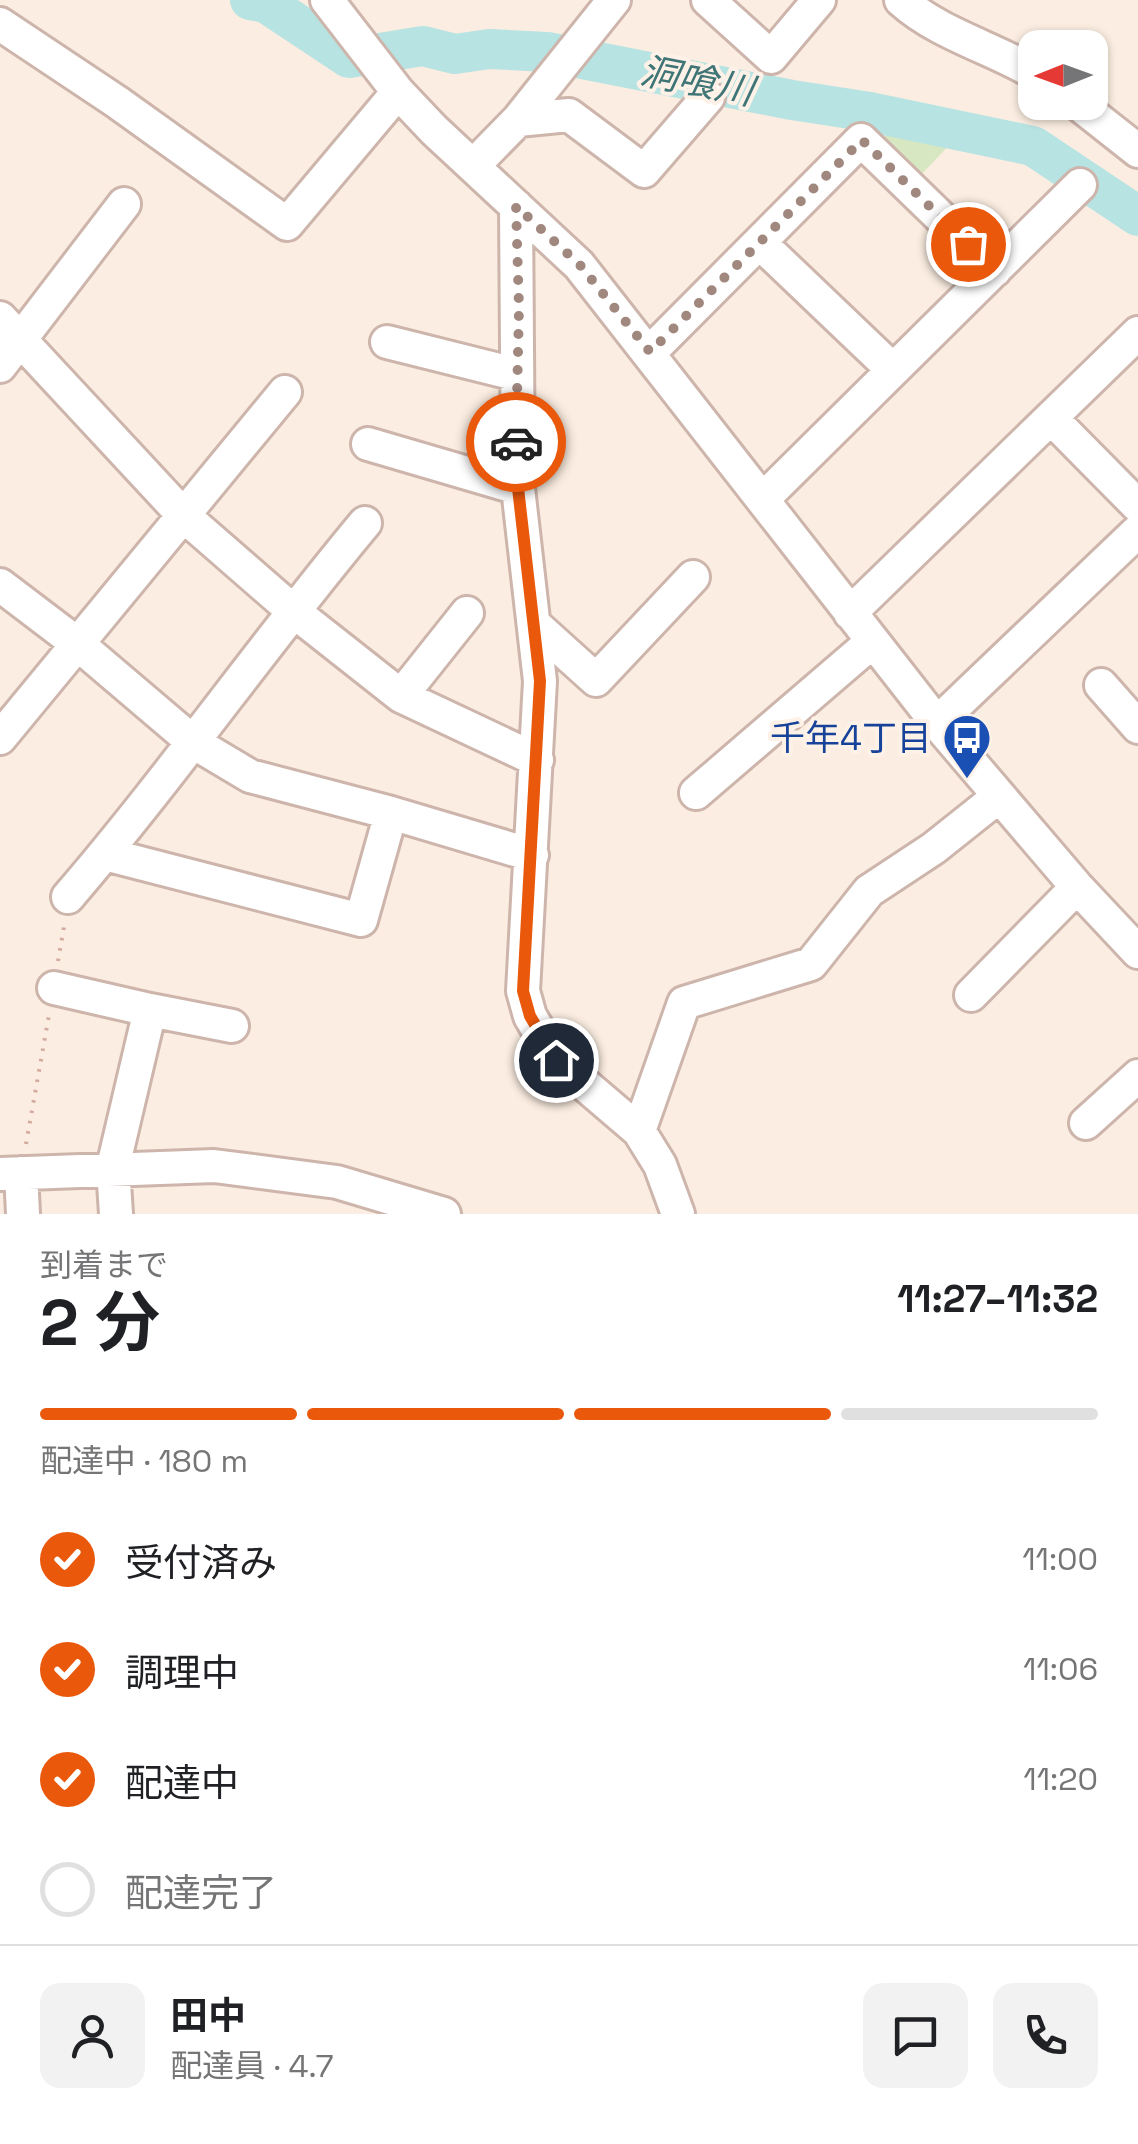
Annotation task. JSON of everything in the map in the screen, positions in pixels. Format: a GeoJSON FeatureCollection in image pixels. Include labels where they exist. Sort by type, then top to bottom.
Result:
{"type":"FeatureCollection","features":[{"type":"Feature","properties":{"kind":"street"},"geometry":{"type":"LineString","coordinates":[[327,0],[398,92],[580,265],[937,724],[1077,888],[1138,952]]}},
{"type":"Feature","properties":{"kind":"street"},"geometry":{"type":"LineString","coordinates":[[473,166],[518,120],[614,0]]}},
{"type":"Feature","properties":{"kind":"street"},"geometry":{"type":"LineString","coordinates":[[708,0],[770,56],[819,0]]}},
{"type":"Feature","properties":{"kind":"street"},"geometry":{"type":"LineString","coordinates":[[901,0],[946,31],[1018,62]]}},
{"type":"Feature","properties":{"kind":"street"},"geometry":{"type":"LineString","coordinates":[[0,24],[286,224],[398,92]]}},
{"type":"Feature","properties":{"kind":"street"},"geometry":{"type":"LineString","coordinates":[[518,120],[569,115],[644,170],[708,98]]}},
{"type":"Feature","properties":{"kind":"street"},"geometry":{"type":"LineString","coordinates":[[1099,120],[1138,150]]}},
{"type":"Feature","properties":{"kind":"street"},"geometry":{"type":"LineString","coordinates":[[650,352],[862,140],[995,270]]}},
{"type":"Feature","properties":{"kind":"street"},"geometry":{"type":"LineString","coordinates":[[763,499],[1080,185]]}},
{"type":"Feature","properties":{"kind":"street"},"geometry":{"type":"LineString","coordinates":[[124,204],[7,342],[184,516],[292,610],[401,696],[537,760]]}},
{"type":"Feature","properties":{"kind":"street"},"geometry":{"type":"LineString","coordinates":[[516,206],[518,488],[540,681],[523,991],[530,1016],[556,1060],[639,1131],[660,1165],[678,1214]]}},
{"type":"Feature","properties":{"kind":"street"},"geometry":{"type":"LineString","coordinates":[[761,244],[893,370]]}},
{"type":"Feature","properties":{"kind":"street"},"geometry":{"type":"LineString","coordinates":[[850,614],[1138,334]]}},
{"type":"Feature","properties":{"kind":"street"},"geometry":{"type":"LineString","coordinates":[[387,342],[515,374]]}},
{"type":"Feature","properties":{"kind":"street"},"geometry":{"type":"LineString","coordinates":[[0,738],[284,392]]}},
{"type":"Feature","properties":{"kind":"street"},"geometry":{"type":"LineString","coordinates":[[937,724],[1136,531],[1052,419]]}},
{"type":"Feature","properties":{"kind":"street"},"geometry":{"type":"LineString","coordinates":[[368,444],[518,488]]}},
{"type":"Feature","properties":{"kind":"street"},"geometry":{"type":"LineString","coordinates":[[68,897],[106,854],[292,610],[365,523]]}},
{"type":"Feature","properties":{"kind":"street"},"geometry":{"type":"LineString","coordinates":[[534,625],[596,680],[693,578]]}},
{"type":"Feature","properties":{"kind":"street"},"geometry":{"type":"LineString","coordinates":[[0,585],[80,645],[193,742],[250,776],[532,855]]}},
{"type":"Feature","properties":{"kind":"street"},"geometry":{"type":"LineString","coordinates":[[401,696],[467,613]]}},
{"type":"Feature","properties":{"kind":"street"},"geometry":{"type":"LineString","coordinates":[[696,793],[872,642]]}},
{"type":"Feature","properties":{"kind":"street"},"geometry":{"type":"LineString","coordinates":[[1100,685],[1138,727]]}},
{"type":"Feature","properties":{"kind":"street"},"geometry":{"type":"LineString","coordinates":[[639,1131],[684,1003],[811,964],[869,891],[934,848],[998,797]]}},
{"type":"Feature","properties":{"kind":"street"},"geometry":{"type":"LineString","coordinates":[[106,854],[361,920],[391,813]]}},
{"type":"Feature","properties":{"kind":"street"},"geometry":{"type":"LineString","coordinates":[[972,995],[1077,888]]}},
{"type":"Feature","properties":{"kind":"street"},"geometry":{"type":"LineString","coordinates":[[54,988],[232,1026]]}},
{"type":"Feature","properties":{"kind":"street"},"geometry":{"type":"LineString","coordinates":[[116,1214],[113,1168],[150,1010]]}},
{"type":"Feature","properties":{"kind":"street"},"geometry":{"type":"LineString","coordinates":[[1086,1123],[1138,1076]]}},
{"type":"Feature","properties":{"kind":"street"},"geometry":{"type":"LineString","coordinates":[[23,1214],[10,1173],[214,1166],[337,1182],[444,1214]]}},
{"type":"Feature","properties":{"kind":"path"},"geometry":{"type":"LineString","coordinates":[[10,1173],[54,988],[68,897]]}},
{"type":"Feature","properties":{"kind":"green space"},"geometry":{"type":"Polygon","coordinates":[[[897,123],[955,139],[916,180],[879,143],[897,123]]]}},
{"type":"Feature","properties":{"kind":"waterway","name":"洞喰川"},"geometry":{"type":"LineString","coordinates":[[250,0],[266,3],[349,58],[423,46],[455,54],[489,49],[547,52],[1033,146],[1138,216]]}},
{"type":"Feature","properties":{"kind":"way so far"},"geometry":{"type":"LineString","coordinates":[[516,442],[516,206],[580,265],[650,352],[862,140],[968,244]]}},
{"type":"Feature","properties":{"kind":"place","name":"千年4丁目"},"geometry":{"type":"Point","coordinates":[967,780]}},
{"type":"Feature","properties":{"kind":"route"},"geometry":{"type":"LineString","coordinates":[[516,442],[540,681],[523,991],[540,1037],[556,1060]]}}]}
